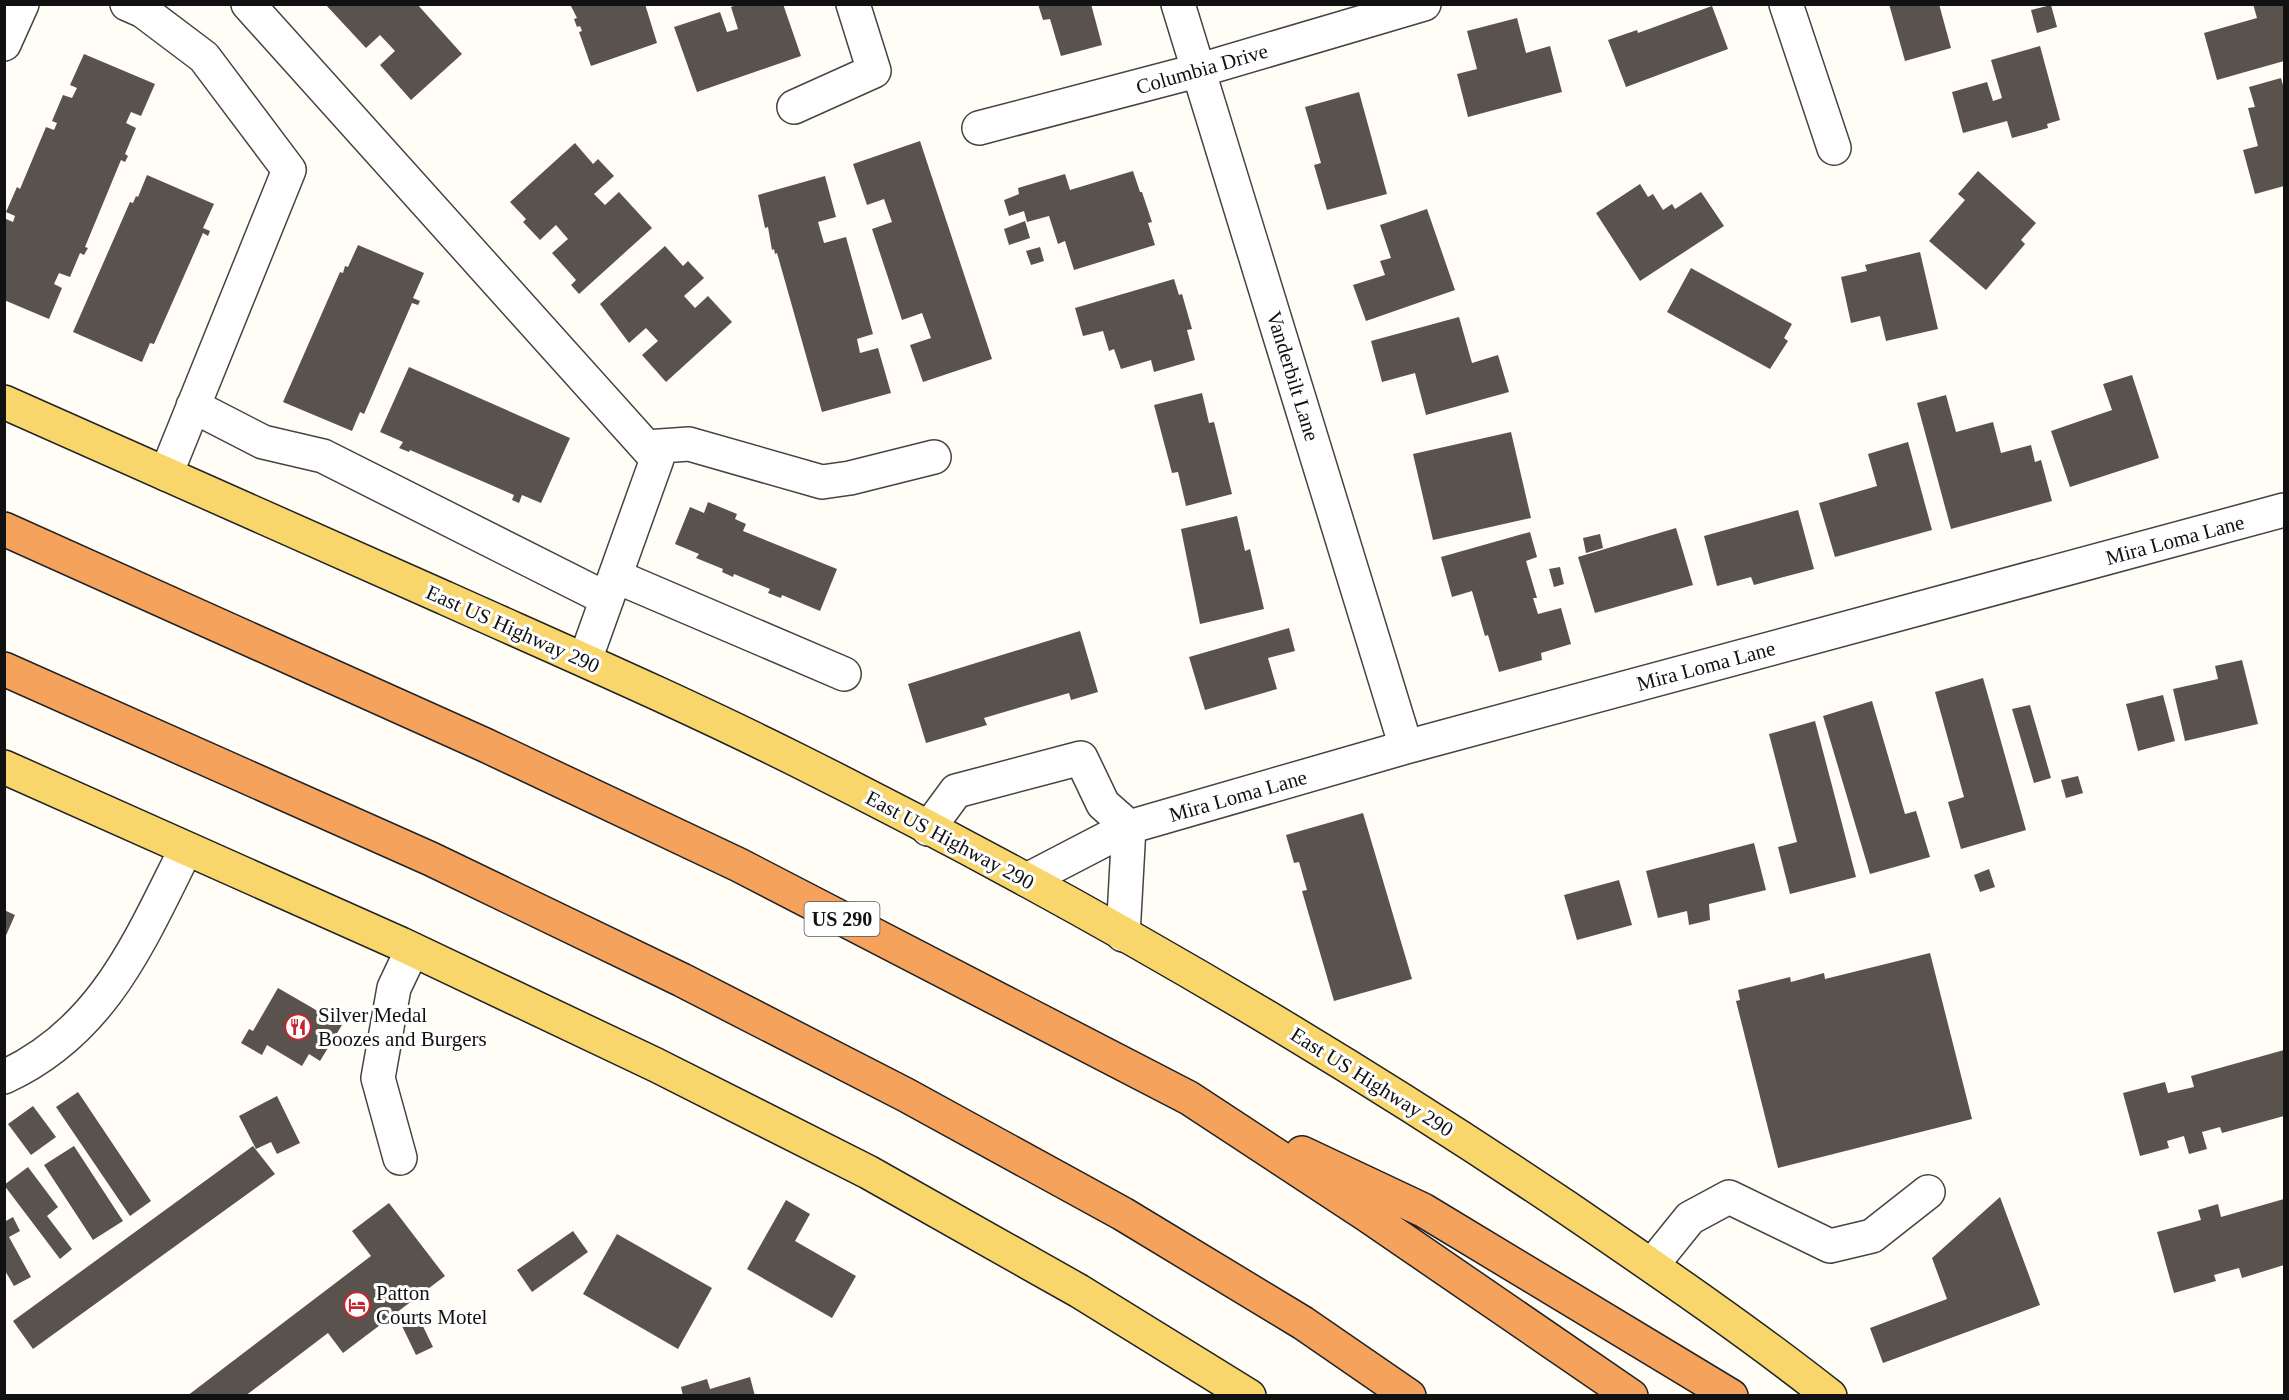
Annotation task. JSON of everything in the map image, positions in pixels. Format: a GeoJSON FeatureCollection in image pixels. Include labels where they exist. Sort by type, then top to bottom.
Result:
{"type":"FeatureCollection","features":[{"type":"Feature","properties":{"kind":"highway","name":"US 290"},"geometry":{"type":"LineString","coordinates":[[4,529],[474,740],[739,866],[1188,1098],[1366,1215],[1631,1395]]}},
{"type":"Feature","properties":{"kind":"highway"},"geometry":{"type":"LineString","coordinates":[[4,669],[442,864],[682,980],[906,1095],[1122,1214],[1303,1323],[1409,1395]]}},
{"type":"Feature","properties":{"kind":"highway"},"geometry":{"type":"LineString","coordinates":[[1188,1098],[1423,1210],[1731,1395]]}},
{"type":"Feature","properties":{"kind":"main road","name":"East US Highway 290"},"geometry":{"type":"LineString","coordinates":[[4,402],[585,660],[795,759],[1027,880],[1252,1008],[1448,1128],[1652,1265],[1830,1395]]}},
{"type":"Feature","properties":{"kind":"main road"},"geometry":{"type":"LineString","coordinates":[[4,767],[412,950],[656,1065],[868,1172],[1079,1291],[1249,1395]]}},
{"type":"Feature","properties":{"kind":"street"},"geometry":{"type":"LineString","coordinates":[[4,44],[22,4]]}},
{"type":"Feature","properties":{"kind":"street"},"geometry":{"type":"LineString","coordinates":[[127,4],[143,11],[204,57],[289,170],[166,474]]}},
{"type":"Feature","properties":{"kind":"street"},"geometry":{"type":"LineString","coordinates":[[248,4],[657,459],[585,660]]}},
{"type":"Feature","properties":{"kind":"street"},"geometry":{"type":"LineString","coordinates":[[794,107],[874,71],[853,4]]}},
{"type":"Feature","properties":{"kind":"street","name":"Vanderbilt Lane"},"geometry":{"type":"LineString","coordinates":[[1178,4],[1406,747]]}},
{"type":"Feature","properties":{"kind":"street","name":"Columbia Drive"},"geometry":{"type":"LineString","coordinates":[[979,128],[1200,70],[1424,4]]}},
{"type":"Feature","properties":{"kind":"street"},"geometry":{"type":"LineString","coordinates":[[1786,4],[1834,148]]}},
{"type":"Feature","properties":{"kind":"street"},"geometry":{"type":"LineString","coordinates":[[188,419],[263,442],[323,456],[611,587],[844,674]]}},
{"type":"Feature","properties":{"kind":"street"},"geometry":{"type":"LineString","coordinates":[[646,447],[689,444],[822,482],[850,478],[934,457]]}},
{"type":"Feature","properties":{"kind":"street","name":"Mira Loma Lane"},"geometry":{"type":"LineString","coordinates":[[1027,880],[1129,827],[1406,747],[2284,510]]}},
{"type":"Feature","properties":{"kind":"street"},"geometry":{"type":"LineString","coordinates":[[928,828],[956,791],[1081,758],[1103,804],[1129,827],[1123,935]]}},
{"type":"Feature","properties":{"kind":"street"},"geometry":{"type":"LineString","coordinates":[[4,1077],[22,1069],[65,1040],[96,1009],[138,944],[186,849]]}},
{"type":"Feature","properties":{"kind":"street"},"geometry":{"type":"LineString","coordinates":[[400,1158],[378,1078],[394,988],[412,950]]}},
{"type":"Feature","properties":{"kind":"street"},"geometry":{"type":"LineString","coordinates":[[1652,1265],[1690,1218],[1730,1197],[1830,1245],[1872,1236],[1928,1191]]}},
{"type":"Feature","properties":{"kind":"building"},"geometry":{"type":"Polygon","coordinates":[[[325,4],[417,4],[462,54],[411,100],[380,65],[395,51],[380,35],[366,48],[325,4]]]}},
{"type":"Feature","properties":{"kind":"building"},"geometry":{"type":"Polygon","coordinates":[[[570,4],[645,4],[657,43],[591,66],[579,32],[582,31],[580,26],[577,27],[574,19],[577,18],[570,4]]]}},
{"type":"Feature","properties":{"kind":"building"},"geometry":{"type":"Polygon","coordinates":[[[739,4],[783,4],[801,56],[697,92],[674,27],[720,12],[727,32],[738,29],[731,7],[739,4]]]}},
{"type":"Feature","properties":{"kind":"building"},"geometry":{"type":"Polygon","coordinates":[[[1038,4],[1091,4],[1102,45],[1061,56],[1050,19],[1043,20],[1038,4]]]}},
{"type":"Feature","properties":{"kind":"building"},"geometry":{"type":"Polygon","coordinates":[[[1889,4],[1939,4],[1951,48],[1905,61],[1889,4]]]}},
{"type":"Feature","properties":{"kind":"building"},"geometry":{"type":"Polygon","coordinates":[[[2253,4],[2284,4],[2284,61],[2217,80],[2204,33],[2257,18],[2253,4]]]}},
{"type":"Feature","properties":{"kind":"building"},"geometry":{"type":"Polygon","coordinates":[[[2051,5],[2057,27],[2037,33],[2031,10],[2051,5]]]}},
{"type":"Feature","properties":{"kind":"building"},"geometry":{"type":"Polygon","coordinates":[[[1712,6],[1728,49],[1626,87],[1608,40],[1637,30],[1638,33],[1712,6]]]}},
{"type":"Feature","properties":{"kind":"building"},"geometry":{"type":"Polygon","coordinates":[[[1517,18],[1526,53],[1550,46],[1562,92],[1468,117],[1457,74],[1477,69],[1467,31],[1517,18]]]}},
{"type":"Feature","properties":{"kind":"building"},"geometry":{"type":"Polygon","coordinates":[[[2040,46],[2060,120],[2047,124],[2048,128],[2012,138],[2007,121],[1963,133],[1952,92],[1987,82],[1993,101],[2002,98],[1991,60],[2040,46]]]}},
{"type":"Feature","properties":{"kind":"building"},"geometry":{"type":"Polygon","coordinates":[[[84,54],[155,84],[141,116],[131,112],[126,123],[136,128],[125,154],[128,156],[125,162],[121,160],[85,247],[88,248],[84,255],[80,253],[70,277],[59,273],[54,284],[62,288],[49,319],[4,300],[4,224],[6,219],[13,222],[15,216],[6,212],[17,187],[20,189],[46,127],[54,130],[57,123],[52,121],[63,95],[72,98],[77,88],[70,85],[84,54]]]}},
{"type":"Feature","properties":{"kind":"building"},"geometry":{"type":"Polygon","coordinates":[[[2281,78],[2284,89],[2284,186],[2255,194],[2243,150],[2258,146],[2248,108],[2255,107],[2249,87],[2281,78]]]}},
{"type":"Feature","properties":{"kind":"building"},"geometry":{"type":"Polygon","coordinates":[[[1359,92],[1387,194],[1327,210],[1314,165],[1321,163],[1305,107],[1359,92]]]}},
{"type":"Feature","properties":{"kind":"building"},"geometry":{"type":"Polygon","coordinates":[[[920,141],[992,359],[923,382],[910,345],[931,338],[922,313],[902,320],[872,229],[892,222],[884,199],[867,205],[853,164],[920,141]]]}},
{"type":"Feature","properties":{"kind":"building"},"geometry":{"type":"Polygon","coordinates":[[[575,143],[593,164],[598,159],[614,176],[594,194],[605,205],[619,192],[652,228],[579,294],[571,285],[576,280],[552,253],[568,239],[556,225],[540,240],[523,222],[526,219],[510,202],[575,143]]]}},
{"type":"Feature","properties":{"kind":"building"},"geometry":{"type":"Polygon","coordinates":[[[1133,171],[1152,222],[1148,223],[1155,245],[1074,270],[1065,241],[1058,244],[1049,216],[1027,222],[1024,211],[1009,216],[1004,200],[1019,194],[1018,188],[1065,174],[1070,190],[1133,171]]]}},
{"type":"Feature","properties":{"kind":"building"},"geometry":{"type":"Polygon","coordinates":[[[1978,171],[2036,223],[2021,240],[2025,244],[1986,290],[1929,241],[1965,200],[1958,194],[1978,171]]]}},
{"type":"Feature","properties":{"kind":"building"},"geometry":{"type":"Polygon","coordinates":[[[147,175],[214,204],[203,228],[210,231],[208,236],[203,233],[154,344],[150,343],[142,362],[73,332],[130,202],[133,203],[136,196],[138,197],[147,175]]]}},
{"type":"Feature","properties":{"kind":"building"},"geometry":{"type":"Polygon","coordinates":[[[825,176],[836,217],[818,222],[824,243],[846,237],[873,334],[857,339],[860,353],[878,348],[891,393],[822,412],[777,253],[775,254],[774,249],[772,250],[768,227],[765,228],[758,195],[825,176]]]}},
{"type":"Feature","properties":{"kind":"building"},"geometry":{"type":"Polygon","coordinates":[[[1640,184],[1648,197],[1653,194],[1663,210],[1672,204],[1675,209],[1701,192],[1724,226],[1640,281],[1596,213],[1640,184]]]}},
{"type":"Feature","properties":{"kind":"building"},"geometry":{"type":"Polygon","coordinates":[[[1427,209],[1455,290],[1366,321],[1353,285],[1385,275],[1380,261],[1391,258],[1380,225],[1427,209]]]}},
{"type":"Feature","properties":{"kind":"building"},"geometry":{"type":"Polygon","coordinates":[[[1025,221],[1030,238],[1009,245],[1004,229],[1025,221]]]}},
{"type":"Feature","properties":{"kind":"building"},"geometry":{"type":"Polygon","coordinates":[[[358,245],[424,273],[413,298],[420,301],[418,305],[412,303],[364,414],[360,412],[352,431],[283,402],[340,272],[343,273],[345,266],[348,267],[358,245]]]}},
{"type":"Feature","properties":{"kind":"building"},"geometry":{"type":"Polygon","coordinates":[[[665,246],[683,266],[688,261],[704,278],[684,296],[695,308],[708,296],[732,322],[666,382],[642,355],[658,341],[646,328],[629,343],[600,304],[665,246]]]}},
{"type":"Feature","properties":{"kind":"building"},"geometry":{"type":"Polygon","coordinates":[[[1040,247],[1044,261],[1031,265],[1026,251],[1040,247]]]}},
{"type":"Feature","properties":{"kind":"building"},"geometry":{"type":"Polygon","coordinates":[[[1920,252],[1938,329],[1886,341],[1880,316],[1851,323],[1841,277],[1867,271],[1865,265],[1920,252]]]}},
{"type":"Feature","properties":{"kind":"building"},"geometry":{"type":"Polygon","coordinates":[[[1691,268],[1792,324],[1784,338],[1788,341],[1770,369],[1667,312],[1691,268]]]}},
{"type":"Feature","properties":{"kind":"building"},"geometry":{"type":"Polygon","coordinates":[[[1174,279],[1179,295],[1182,294],[1192,329],[1187,330],[1195,360],[1154,372],[1151,360],[1121,369],[1114,349],[1109,351],[1103,331],[1083,336],[1075,308],[1174,279]]]}},
{"type":"Feature","properties":{"kind":"building"},"geometry":{"type":"Polygon","coordinates":[[[1459,317],[1472,363],[1498,355],[1509,392],[1426,415],[1415,373],[1382,382],[1371,341],[1459,317]]]}},
{"type":"Feature","properties":{"kind":"building"},"geometry":{"type":"Polygon","coordinates":[[[409,367],[570,438],[541,503],[522,495],[519,503],[512,500],[514,495],[410,450],[409,452],[399,448],[403,442],[380,432],[409,367]]]}},
{"type":"Feature","properties":{"kind":"building"},"geometry":{"type":"Polygon","coordinates":[[[2132,375],[2159,458],[2070,487],[2051,431],[2112,410],[2103,384],[2132,375]]]}},
{"type":"Feature","properties":{"kind":"building"},"geometry":{"type":"Polygon","coordinates":[[[1202,393],[1209,423],[1214,422],[1232,494],[1186,506],[1178,472],[1172,473],[1154,405],[1202,393]]]}},
{"type":"Feature","properties":{"kind":"building"},"geometry":{"type":"Polygon","coordinates":[[[1946,395],[1956,432],[1993,422],[2001,453],[2031,445],[2035,462],[2041,460],[2052,501],[1951,529],[1917,403],[1946,395]]]}},
{"type":"Feature","properties":{"kind":"building"},"geometry":{"type":"Polygon","coordinates":[[[1511,432],[1531,518],[1433,540],[1413,454],[1511,432]]]}},
{"type":"Feature","properties":{"kind":"building"},"geometry":{"type":"Polygon","coordinates":[[[1908,442],[1932,530],[1835,557],[1819,503],[1877,486],[1868,454],[1908,442]]]}},
{"type":"Feature","properties":{"kind":"building"},"geometry":{"type":"Polygon","coordinates":[[[708,502],[737,514],[735,519],[746,524],[743,531],[837,569],[820,611],[782,595],[781,598],[768,593],[770,589],[734,574],[733,577],[722,572],[723,569],[696,558],[699,554],[675,544],[690,507],[704,513],[708,502]]]}},
{"type":"Feature","properties":{"kind":"building"},"geometry":{"type":"Polygon","coordinates":[[[1798,510],[1814,569],[1754,585],[1751,577],[1717,586],[1704,536],[1798,510]]]}},
{"type":"Feature","properties":{"kind":"building"},"geometry":{"type":"Polygon","coordinates":[[[1237,516],[1245,551],[1250,549],[1264,609],[1200,624],[1181,529],[1237,516]]]}},
{"type":"Feature","properties":{"kind":"building"},"geometry":{"type":"Polygon","coordinates":[[[1676,528],[1693,585],[1595,613],[1578,557],[1676,528]]]}},
{"type":"Feature","properties":{"kind":"building"},"geometry":{"type":"Polygon","coordinates":[[[1530,532],[1537,557],[1526,561],[1537,598],[1533,598],[1538,614],[1561,608],[1571,644],[1541,653],[1542,660],[1499,672],[1488,635],[1485,636],[1472,591],[1452,597],[1441,557],[1530,532]]]}},
{"type":"Feature","properties":{"kind":"building"},"geometry":{"type":"Polygon","coordinates":[[[1600,534],[1603,548],[1586,553],[1583,538],[1600,534]]]}},
{"type":"Feature","properties":{"kind":"building"},"geometry":{"type":"Polygon","coordinates":[[[1560,567],[1564,584],[1554,587],[1549,569],[1560,567]]]}},
{"type":"Feature","properties":{"kind":"building"},"geometry":{"type":"Polygon","coordinates":[[[1289,628],[1295,651],[1268,658],[1277,689],[1205,710],[1189,657],[1289,628]]]}},
{"type":"Feature","properties":{"kind":"building"},"geometry":{"type":"Polygon","coordinates":[[[1080,631],[1098,692],[1071,700],[1069,693],[984,718],[987,725],[926,743],[908,684],[1080,631]]]}},
{"type":"Feature","properties":{"kind":"building"},"geometry":{"type":"Polygon","coordinates":[[[2242,660],[2258,724],[2185,741],[2173,689],[2218,679],[2215,666],[2242,660]]]}},
{"type":"Feature","properties":{"kind":"building"},"geometry":{"type":"Polygon","coordinates":[[[1983,678],[2026,830],[1961,849],[1948,802],[1964,797],[1935,692],[1983,678]]]}},
{"type":"Feature","properties":{"kind":"building"},"geometry":{"type":"Polygon","coordinates":[[[2163,695],[2175,741],[2138,751],[2126,704],[2163,695]]]}},
{"type":"Feature","properties":{"kind":"building"},"geometry":{"type":"Polygon","coordinates":[[[1872,701],[1905,814],[1916,811],[1930,857],[1870,874],[1823,716],[1872,701]]]}},
{"type":"Feature","properties":{"kind":"building"},"geometry":{"type":"Polygon","coordinates":[[[2030,705],[2051,778],[2034,783],[2012,709],[2030,705]]]}},
{"type":"Feature","properties":{"kind":"building"},"geometry":{"type":"Polygon","coordinates":[[[1815,721],[1856,877],[1790,894],[1778,847],[1797,842],[1769,734],[1815,721]]]}},
{"type":"Feature","properties":{"kind":"building"},"geometry":{"type":"Polygon","coordinates":[[[2078,776],[2083,793],[2066,798],[2061,780],[2078,776]]]}},
{"type":"Feature","properties":{"kind":"building"},"geometry":{"type":"Polygon","coordinates":[[[1363,813],[1412,979],[1334,1001],[1302,891],[1307,890],[1299,862],[1294,863],[1286,835],[1363,813]]]}},
{"type":"Feature","properties":{"kind":"building"},"geometry":{"type":"Polygon","coordinates":[[[1754,843],[1766,890],[1709,904],[1710,920],[1689,925],[1687,911],[1658,918],[1646,871],[1754,843]]]}},
{"type":"Feature","properties":{"kind":"building"},"geometry":{"type":"Polygon","coordinates":[[[1989,869],[1995,887],[1980,892],[1974,875],[1989,869]]]}},
{"type":"Feature","properties":{"kind":"building"},"geometry":{"type":"Polygon","coordinates":[[[1619,880],[1632,925],[1577,940],[1564,895],[1619,880]]]}},
{"type":"Feature","properties":{"kind":"building"},"geometry":{"type":"Polygon","coordinates":[[[4,910],[15,915],[4,940],[4,910]]]}},
{"type":"Feature","properties":{"kind":"building"},"geometry":{"type":"Polygon","coordinates":[[[1930,953],[1972,1119],[1778,1168],[1736,1001],[1740,1000],[1738,990],[1790,977],[1791,982],[1824,973],[1825,979],[1930,953]]]}},
{"type":"Feature","properties":{"kind":"building","name":"Silver Medal Boozes and Burgers"},"geometry":{"type":"Polygon","coordinates":[[[278,988],[342,1025],[320,1061],[309,1054],[302,1066],[267,1045],[262,1055],[241,1043],[249,1029],[253,1031],[278,988]]]}},
{"type":"Feature","properties":{"kind":"building"},"geometry":{"type":"Polygon","coordinates":[[[2284,1050],[2284,1116],[2222,1133],[2220,1127],[2202,1132],[2207,1149],[2189,1154],[2184,1136],[2167,1141],[2169,1148],[2140,1156],[2123,1093],[2165,1082],[2168,1093],[2194,1087],[2191,1076],[2284,1050]]]}},
{"type":"Feature","properties":{"kind":"building"},"geometry":{"type":"Polygon","coordinates":[[[78,1092],[151,1201],[130,1216],[56,1107],[78,1092]]]}},
{"type":"Feature","properties":{"kind":"building"},"geometry":{"type":"Polygon","coordinates":[[[277,1096],[300,1143],[277,1154],[271,1142],[256,1149],[239,1116],[277,1096]]]}},
{"type":"Feature","properties":{"kind":"building"},"geometry":{"type":"Polygon","coordinates":[[[33,1106],[56,1137],[31,1155],[8,1124],[33,1106]]]}},
{"type":"Feature","properties":{"kind":"building"},"geometry":{"type":"Polygon","coordinates":[[[74,1146],[123,1221],[93,1240],[44,1165],[74,1146]]]}},
{"type":"Feature","properties":{"kind":"building"},"geometry":{"type":"Polygon","coordinates":[[[253,1146],[275,1174],[33,1349],[13,1321],[253,1146]]]}},
{"type":"Feature","properties":{"kind":"building"},"geometry":{"type":"Polygon","coordinates":[[[28,1167],[58,1207],[47,1216],[72,1249],[60,1259],[4,1185],[28,1167]]]}},
{"type":"Feature","properties":{"kind":"building"},"geometry":{"type":"Polygon","coordinates":[[[2000,1197],[2040,1305],[1883,1363],[1870,1328],[1947,1299],[1932,1258],[2000,1197]]]}},
{"type":"Feature","properties":{"kind":"building"},"geometry":{"type":"Polygon","coordinates":[[[2284,1199],[2284,1265],[2242,1278],[2239,1268],[2214,1275],[2216,1281],[2174,1293],[2157,1232],[2201,1220],[2198,1210],[2218,1204],[2221,1217],[2284,1199]]]}},
{"type":"Feature","properties":{"kind":"building"},"geometry":{"type":"Polygon","coordinates":[[[786,1200],[810,1214],[795,1241],[856,1276],[832,1318],[747,1269],[786,1200]]]}},
{"type":"Feature","properties":{"kind":"building","name":"Patton Courts Motel"},"geometry":{"type":"Polygon","coordinates":[[[389,1203],[445,1276],[343,1353],[328,1333],[245,1396],[187,1396],[371,1256],[352,1231],[389,1203]]]}},
{"type":"Feature","properties":{"kind":"building"},"geometry":{"type":"Polygon","coordinates":[[[13,1217],[20,1231],[9,1237],[31,1277],[14,1286],[4,1269],[4,1222],[13,1217]]]}},
{"type":"Feature","properties":{"kind":"building"},"geometry":{"type":"Polygon","coordinates":[[[573,1231],[588,1252],[532,1292],[517,1270],[573,1231]]]}},
{"type":"Feature","properties":{"kind":"building"},"geometry":{"type":"Polygon","coordinates":[[[617,1234],[712,1288],[678,1349],[583,1294],[617,1234]]]}},
{"type":"Feature","properties":{"kind":"building"},"geometry":{"type":"Polygon","coordinates":[[[419,1318],[433,1347],[416,1355],[402,1326],[419,1318]]]}},
{"type":"Feature","properties":{"kind":"building"},"geometry":{"type":"Polygon","coordinates":[[[750,1377],[755,1396],[683,1396],[681,1387],[707,1379],[710,1389],[750,1377]]]}},
{"type":"Feature","properties":{"kind":"place","name":"Silver Medal Boozes and Burgers"},"geometry":{"type":"Point","coordinates":[298,1027]}},
{"type":"Feature","properties":{"kind":"place","name":"Patton Courts Motel"},"geometry":{"type":"Point","coordinates":[357,1305]}}]}
